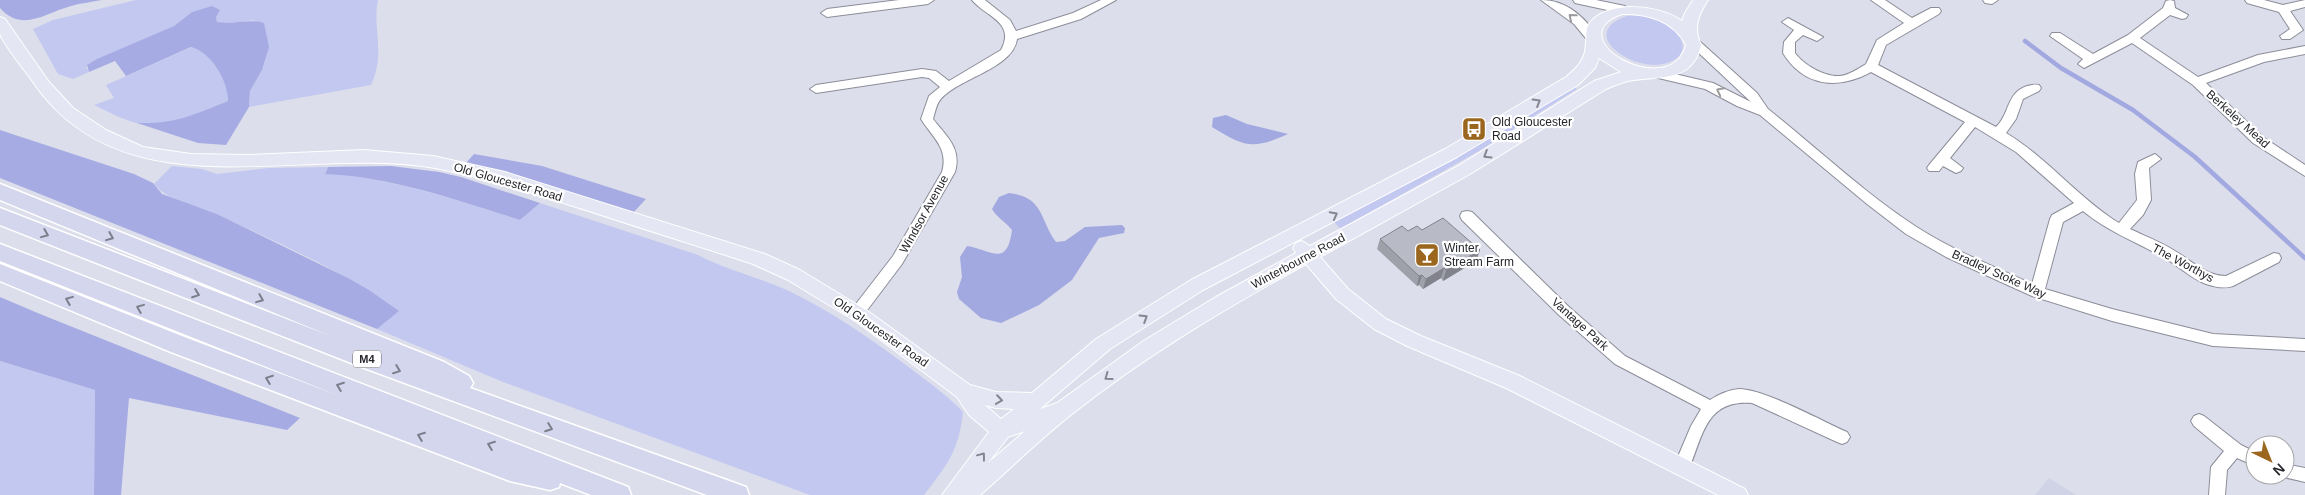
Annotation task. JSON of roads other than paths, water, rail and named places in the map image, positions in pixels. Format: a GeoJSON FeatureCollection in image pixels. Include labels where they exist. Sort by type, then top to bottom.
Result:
{"type":"FeatureCollection","features":[{"type":"Feature","properties":{"kind":"highway","name":"M4"},"geometry":{"type":"LineString","coordinates":[[0,192],[436,369],[518,416]]}},
{"type":"Feature","properties":{"kind":"highway","name":"M4"},"geometry":{"type":"LineString","coordinates":[[0,216],[130,269],[518,416],[737,495]]}},
{"type":"Feature","properties":{"kind":"highway"},"geometry":{"type":"LineString","coordinates":[[0,252],[618,495]]}},
{"type":"Feature","properties":{"kind":"highway"},"geometry":{"type":"LineString","coordinates":[[0,272],[179,344],[510,470],[618,495]]}},
{"type":"Feature","properties":{"kind":"main road"},"geometry":{"type":"LineString","coordinates":[[1653,0],[1608,13],[1598,20],[1593,29],[1594,40],[1600,52],[1617,64],[1640,72],[1657,74],[1672,72],[1683,66],[1690,59],[1694,50],[1689,28],[1690,15],[1702,0]]}},
{"type":"Feature","properties":{"kind":"main road"},"geometry":{"type":"LineString","coordinates":[[1623,9],[1638,9],[1664,16],[1675,22],[1691,39]]}},
{"type":"Feature","properties":{"kind":"main road","name":"Old Gloucester Road"},"geometry":{"type":"LineString","coordinates":[[0,22],[43,86],[67,112],[100,134],[140,152],[191,160],[249,161],[364,156],[433,162],[469,168],[736,250],[794,275],[857,313],[964,391],[976,409],[1001,431]]}},
{"type":"Feature","properties":{"kind":"main road","name":"Winterbourne Road"},"geometry":{"type":"LineString","coordinates":[[952,495],[1001,431],[1103,344],[1197,285],[1291,238],[1451,153],[1572,81],[1590,64],[1594,40]]}},
{"type":"Feature","properties":{"kind":"main road","name":"Winterbourne Road"},"geometry":{"type":"LineString","coordinates":[[966,495],[1064,409],[1152,345],[1222,302],[1464,170],[1600,85],[1627,76],[1657,74]]}},
{"type":"Feature","properties":{"kind":"main road"},"geometry":{"type":"LineString","coordinates":[[1291,238],[1342,294],[1380,324],[1414,341],[1513,382],[1738,495]]}},
{"type":"Feature","properties":{"kind":"main road","name":"Old Gloucester Road"},"geometry":{"type":"LineString","coordinates":[[964,391],[996,400],[1036,400]]}},
{"type":"Feature","properties":{"kind":"main road"},"geometry":{"type":"LineString","coordinates":[[1001,431],[1064,409]]}},
{"type":"Feature","properties":{"kind":"street"},"geometry":{"type":"LineString","coordinates":[[827,13],[928,0]]}},
{"type":"Feature","properties":{"kind":"street"},"geometry":{"type":"LineString","coordinates":[[816,89],[922,73],[932,74],[948,87],[1006,53],[1012,44],[1013,36],[1009,26],[978,0]]}},
{"type":"Feature","properties":{"kind":"street"},"geometry":{"type":"LineString","coordinates":[[1013,36],[1077,16],[1110,0]]}},
{"type":"Feature","properties":{"kind":"street"},"geometry":{"type":"LineString","coordinates":[[1547,0],[1575,18],[1594,40]]}},
{"type":"Feature","properties":{"kind":"street"},"geometry":{"type":"LineString","coordinates":[[1579,0],[1623,9]]}},
{"type":"Feature","properties":{"kind":"street"},"geometry":{"type":"LineString","coordinates":[[1877,0],[1912,23]]}},
{"type":"Feature","properties":{"kind":"street"},"geometry":{"type":"LineString","coordinates":[[2251,0],[2283,9],[2305,3]]}},
{"type":"Feature","properties":{"kind":"street"},"geometry":{"type":"LineString","coordinates":[[2056,36],[2089,62],[2132,38],[2170,7],[2182,15]]}},
{"type":"Feature","properties":{"kind":"street"},"geometry":{"type":"LineString","coordinates":[[2283,9],[2297,30],[2286,36]]}},
{"type":"Feature","properties":{"kind":"street"},"geometry":{"type":"LineString","coordinates":[[1802,30],[1790,41],[1788,46],[1789,54],[1801,66],[1835,80],[1846,78],[1872,67],[1881,43],[1935,11]]}},
{"type":"Feature","properties":{"kind":"street"},"geometry":{"type":"LineString","coordinates":[[1788,22],[1817,37]]}},
{"type":"Feature","properties":{"kind":"street","name":"Berkeley Mead"},"geometry":{"type":"LineString","coordinates":[[2132,38],[2197,82],[2258,140],[2305,171]]}},
{"type":"Feature","properties":{"kind":"street","name":"Bradley Stoke Way"},"geometry":{"type":"LineString","coordinates":[[1691,39],[1753,96],[1764,112],[1872,202],[1911,230],[1951,253],[2037,292],[2112,315],[2213,340],[2305,344]]}},
{"type":"Feature","properties":{"kind":"street","name":"Berkeley Mead"},"geometry":{"type":"LineString","coordinates":[[2197,82],[2262,58],[2305,50]]}},
{"type":"Feature","properties":{"kind":"street","name":"The Worthys"},"geometry":{"type":"LineString","coordinates":[[1872,67],[1906,87],[1997,134],[2021,150],[2082,204],[2120,230],[2172,256],[2206,278],[2221,283],[2234,280],[2274,258]]}},
{"type":"Feature","properties":{"kind":"street","name":"Bradley Stoke Way"},"geometry":{"type":"LineString","coordinates":[[1657,74],[1709,86],[1764,112]]}},
{"type":"Feature","properties":{"kind":"street","name":"Windsor Avenue"},"geometry":{"type":"LineString","coordinates":[[857,313],[903,254],[946,178],[951,161],[949,148],[944,139],[934,131],[927,119],[933,99],[948,87]]}},
{"type":"Feature","properties":{"kind":"street"},"geometry":{"type":"LineString","coordinates":[[1997,134],[2010,121],[2014,101],[2025,91],[2035,88]]}},
{"type":"Feature","properties":{"kind":"street"},"geometry":{"type":"LineString","coordinates":[[1956,168],[1937,164],[1973,122]]}},
{"type":"Feature","properties":{"kind":"street"},"geometry":{"type":"LineString","coordinates":[[2120,230],[2144,204],[2145,190],[2140,173],[2143,165],[2155,159]]}},
{"type":"Feature","properties":{"kind":"street"},"geometry":{"type":"LineString","coordinates":[[2037,292],[2057,219],[2082,204]]}},
{"type":"Feature","properties":{"kind":"street","name":"Vantage Park"},"geometry":{"type":"LineString","coordinates":[[1467,216],[1564,311],[1620,360],[1710,407]]}},
{"type":"Feature","properties":{"kind":"street"},"geometry":{"type":"LineString","coordinates":[[1682,466],[1710,407],[1724,397],[1743,395],[1754,397],[1842,437]]}},
{"type":"Feature","properties":{"kind":"street"},"geometry":{"type":"LineString","coordinates":[[2199,420],[2235,450],[2245,454]]}},
{"type":"Feature","properties":{"kind":"street"},"geometry":{"type":"LineString","coordinates":[[2217,495],[2219,467],[2235,450]]}},
{"type":"Feature","properties":{"kind":"waterway"},"geometry":{"type":"LineString","coordinates":[[2025,41],[2061,68],[2133,110],[2195,157],[2305,258]]}},
{"type":"Feature","properties":{"kind":"place","name":"Old Gloucester Road"},"geometry":{"type":"Point","coordinates":[1474,129]}},
{"type":"Feature","properties":{"kind":"place","name":"Winter Stream Farm"},"geometry":{"type":"Point","coordinates":[1427,255]}}]}
